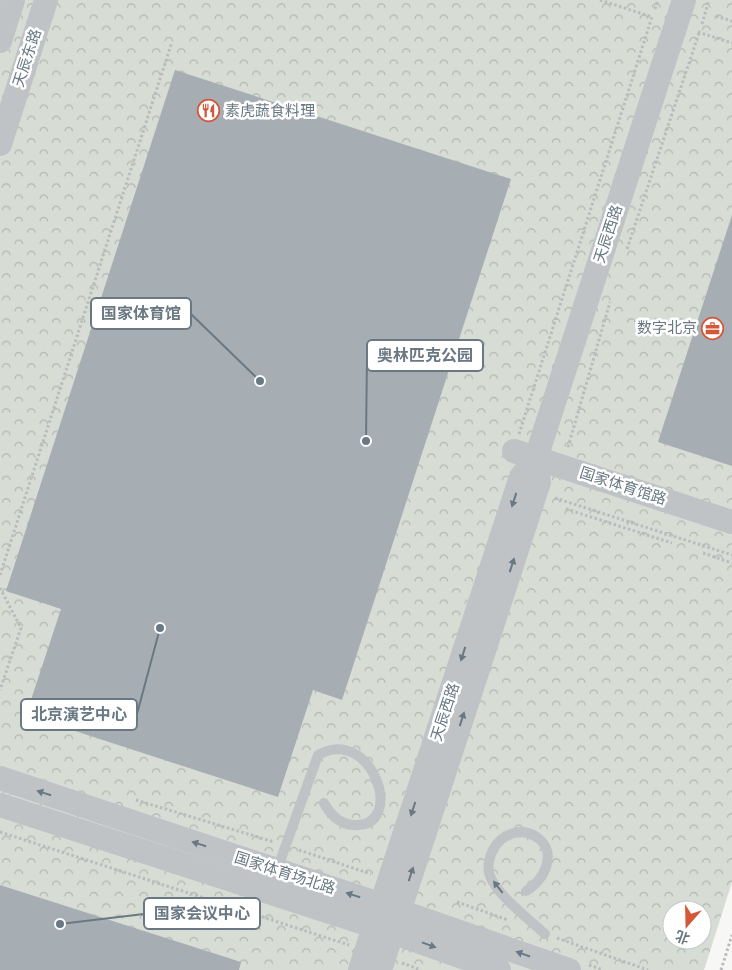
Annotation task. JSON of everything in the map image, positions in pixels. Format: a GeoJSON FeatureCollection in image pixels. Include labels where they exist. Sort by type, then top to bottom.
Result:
{"type":"FeatureCollection","features":[{"type":"Feature","properties":{"kind":"street","name":"天辰东路"},"geometry":{"type":"LineString","coordinates":[[0,41],[13,0]]}},
{"type":"Feature","properties":{"kind":"street","name":"天辰东路"},"geometry":{"type":"LineString","coordinates":[[0,144],[46,0]]}},
{"type":"Feature","properties":{"kind":"street","name":"天辰西路"},"geometry":{"type":"LineString","coordinates":[[378,962],[387,918],[390,880],[521,477],[525,454],[682,3]]}},
{"type":"Feature","properties":{"kind":"street","name":"天辰西路"},"geometry":{"type":"LineString","coordinates":[[387,918],[539,482],[525,454]]}},
{"type":"Feature","properties":{"kind":"street","name":"国家体育馆路"},"geometry":{"type":"LineString","coordinates":[[525,454],[732,522]]}},
{"type":"Feature","properties":{"kind":"street","name":"国家体育场北路"},"geometry":{"type":"LineString","coordinates":[[0,778],[277,870],[499,970]]}},
{"type":"Feature","properties":{"kind":"street","name":"国家体育场北路"},"geometry":{"type":"LineString","coordinates":[[0,805],[569,970]]}},
{"type":"Feature","properties":{"kind":"street"},"geometry":{"type":"LineString","coordinates":[[0,818],[356,935],[387,918]]}},
{"type":"Feature","properties":{"kind":"lane"},"geometry":{"type":"LineString","coordinates":[[277,870],[318,755],[329,749],[336,748],[342,748],[354,753],[375,776],[380,789],[382,803],[377,816],[366,822],[353,825],[340,821],[330,814],[324,803]]}},
{"type":"Feature","properties":{"kind":"lane"},"geometry":{"type":"LineString","coordinates":[[526,891],[537,885],[545,874],[547,860],[545,848],[538,838],[521,832],[505,835],[496,844],[490,856],[490,875],[498,888],[545,934]]}},
{"type":"Feature","properties":{"kind":"path"},"geometry":{"type":"LineString","coordinates":[[600,0],[652,17]]}},
{"type":"Feature","properties":{"kind":"path"},"geometry":{"type":"LineString","coordinates":[[655,8],[658,0]]}},
{"type":"Feature","properties":{"kind":"path"},"geometry":{"type":"LineString","coordinates":[[702,24],[709,0]]}},
{"type":"Feature","properties":{"kind":"path"},"geometry":{"type":"LineString","coordinates":[[716,16],[732,21]]}},
{"type":"Feature","properties":{"kind":"path"},"geometry":{"type":"LineString","coordinates":[[699,33],[732,43]]}},
{"type":"Feature","properties":{"kind":"path"},"geometry":{"type":"LineString","coordinates":[[0,575],[172,42]]}},
{"type":"Feature","properties":{"kind":"path"},"geometry":{"type":"LineString","coordinates":[[555,498],[732,555]]}},
{"type":"Feature","properties":{"kind":"path"},"geometry":{"type":"LineString","coordinates":[[566,509],[672,543]]}},
{"type":"Feature","properties":{"kind":"path"},"geometry":{"type":"LineString","coordinates":[[703,553],[732,563]]}},
{"type":"Feature","properties":{"kind":"path"},"geometry":{"type":"LineString","coordinates":[[0,588],[21,628],[0,690]]}},
{"type":"Feature","properties":{"kind":"path"},"geometry":{"type":"LineString","coordinates":[[133,799],[390,880]]}},
{"type":"Feature","properties":{"kind":"path"},"geometry":{"type":"LineString","coordinates":[[0,832],[378,962],[421,970]]}},
{"type":"Feature","properties":{"kind":"path"},"geometry":{"type":"LineString","coordinates":[[721,970],[732,935]]}},
{"type":"Feature","properties":{"kind":"green space"},"geometry":{"type":"Polygon","coordinates":[[[0,0],[732,0],[732,882],[712,945],[712,900],[662,900],[662,950],[710,950],[704,970],[0,970],[0,0]]]}},
{"type":"Feature","properties":{"kind":"building"},"geometry":{"type":"Polygon","coordinates":[[[175,70],[511,179],[342,700],[313,690],[278,797],[26,715],[61,609],[6,591],[175,70]]]}},
{"type":"Feature","properties":{"kind":"building","name":"数字北京"},"geometry":{"type":"Polygon","coordinates":[[[732,215],[732,466],[658,442],[732,215]]]}},
{"type":"Feature","properties":{"kind":"building"},"geometry":{"type":"Polygon","coordinates":[[[0,885],[241,962],[239,970],[0,970],[0,885]]]}},
{"type":"Feature","properties":{"kind":"place","name":"素虎蔬食料理"},"geometry":{"type":"Point","coordinates":[209,111]}},
{"type":"Feature","properties":{"kind":"place","name":"数字北京"},"geometry":{"type":"Point","coordinates":[713,328]}},
{"type":"Feature","properties":{"kind":"place","name":"国家体育馆"},"geometry":{"type":"Point","coordinates":[260,381]}},
{"type":"Feature","properties":{"kind":"place","name":"奥林匹克公园"},"geometry":{"type":"Point","coordinates":[366,441]}},
{"type":"Feature","properties":{"kind":"place","name":"北京演艺中心"},"geometry":{"type":"Point","coordinates":[160,628]}},
{"type":"Feature","properties":{"kind":"place","name":"国家会议中心"},"geometry":{"type":"Point","coordinates":[60,924]}}]}
